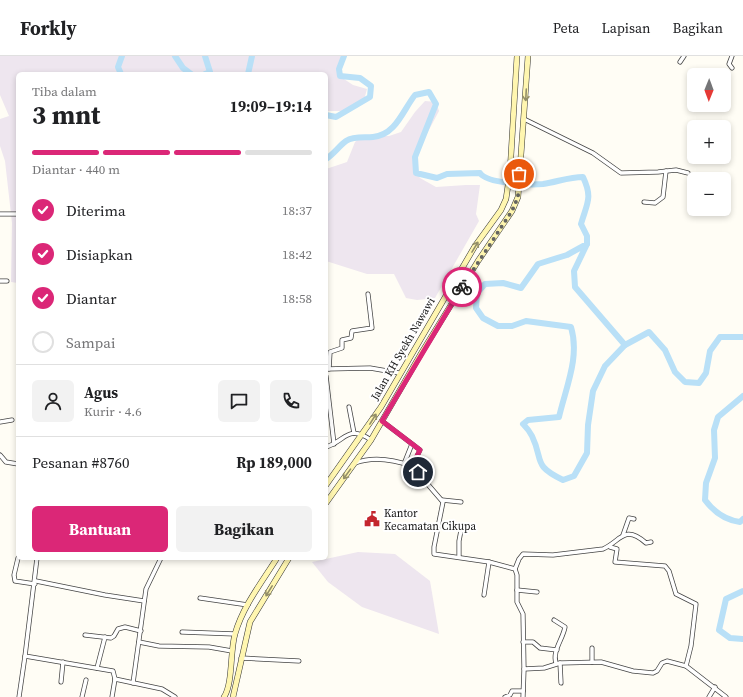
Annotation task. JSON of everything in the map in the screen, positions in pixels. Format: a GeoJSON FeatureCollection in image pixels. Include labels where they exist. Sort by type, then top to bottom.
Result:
{"type":"FeatureCollection","features":[{"type":"Feature","properties":{"kind":"main road","name":"Jalan KH Syekh Nawawi"},"geometry":{"type":"LineString","coordinates":[[328,483],[363,435],[475,246],[500,210],[508,189],[510,172],[517,56]]}},
{"type":"Feature","properties":{"kind":"main road","name":"Jalan KH Syekh Nawawi"},"geometry":{"type":"LineString","coordinates":[[328,500],[371,440],[478,260],[512,211],[518,190],[528,56]]}},
{"type":"Feature","properties":{"kind":"main road"},"geometry":{"type":"LineString","coordinates":[[224,697],[227,689],[235,634],[248,605],[276,560]]}},
{"type":"Feature","properties":{"kind":"main road"},"geometry":{"type":"LineString","coordinates":[[233,697],[250,622],[288,560]]}},
{"type":"Feature","properties":{"kind":"street"},"geometry":{"type":"LineString","coordinates":[[680,62],[684,56]]}},
{"type":"Feature","properties":{"kind":"street"},"geometry":{"type":"LineString","coordinates":[[732,56],[729,64],[732,68]]}},
{"type":"Feature","properties":{"kind":"street"},"geometry":{"type":"LineString","coordinates":[[524,119],[593,153],[621,173],[676,170],[687,173]]}},
{"type":"Feature","properties":{"kind":"street"},"geometry":{"type":"LineString","coordinates":[[644,202],[655,202],[663,198],[666,171]]}},
{"type":"Feature","properties":{"kind":"street"},"geometry":{"type":"LineString","coordinates":[[0,214],[16,214]]}},
{"type":"Feature","properties":{"kind":"street"},"geometry":{"type":"LineString","coordinates":[[0,281],[7,281]]}},
{"type":"Feature","properties":{"kind":"street"},"geometry":{"type":"LineString","coordinates":[[328,363],[330,352],[342,348],[342,340],[351,338],[352,330],[372,328],[368,294]]}},
{"type":"Feature","properties":{"kind":"street"},"geometry":{"type":"LineString","coordinates":[[328,369],[370,368],[399,373]]}},
{"type":"Feature","properties":{"kind":"street"},"geometry":{"type":"LineString","coordinates":[[328,406],[334,444]]}},
{"type":"Feature","properties":{"kind":"street"},"geometry":{"type":"LineString","coordinates":[[349,407],[354,433]]}},
{"type":"Feature","properties":{"kind":"street"},"geometry":{"type":"LineString","coordinates":[[0,422],[12,420]]}},
{"type":"Feature","properties":{"kind":"street"},"geometry":{"type":"LineString","coordinates":[[382,421],[420,450],[412,466]]}},
{"type":"Feature","properties":{"kind":"street"},"geometry":{"type":"LineString","coordinates":[[328,446],[334,444],[345,435],[354,433],[363,435],[371,440]]}},
{"type":"Feature","properties":{"kind":"street"},"geometry":{"type":"LineString","coordinates":[[404,464],[412,444]]}},
{"type":"Feature","properties":{"kind":"street"},"geometry":{"type":"LineString","coordinates":[[0,455],[6,462],[16,464]]}},
{"type":"Feature","properties":{"kind":"street"},"geometry":{"type":"LineString","coordinates":[[354,464],[362,460],[376,459],[412,466],[442,500],[442,508],[433,551],[438,556],[489,562],[515,569]]}},
{"type":"Feature","properties":{"kind":"street"},"geometry":{"type":"LineString","coordinates":[[442,500],[461,502]]}},
{"type":"Feature","properties":{"kind":"street"},"geometry":{"type":"LineString","coordinates":[[623,535],[629,518],[634,519]]}},
{"type":"Feature","properties":{"kind":"street"},"geometry":{"type":"LineString","coordinates":[[459,558],[459,541],[462,525]]}},
{"type":"Feature","properties":{"kind":"street"},"geometry":{"type":"LineString","coordinates":[[610,547],[615,540],[623,535],[634,535],[646,543],[651,542]]}},
{"type":"Feature","properties":{"kind":"street"},"geometry":{"type":"LineString","coordinates":[[523,697],[523,614],[518,607],[517,575],[515,569],[519,558],[523,554],[553,555],[610,547],[617,549],[615,562],[665,566],[669,571],[676,594],[696,604],[691,646],[686,666]]}},
{"type":"Feature","properties":{"kind":"street"},"geometry":{"type":"LineString","coordinates":[[18,560],[14,575],[15,581],[144,601]]}},
{"type":"Feature","properties":{"kind":"street"},"geometry":{"type":"LineString","coordinates":[[19,697],[38,560]]}},
{"type":"Feature","properties":{"kind":"street"},"geometry":{"type":"LineString","coordinates":[[133,683],[144,601],[149,580],[160,560]]}},
{"type":"Feature","properties":{"kind":"street"},"geometry":{"type":"LineString","coordinates":[[484,595],[489,562]]}},
{"type":"Feature","properties":{"kind":"street"},"geometry":{"type":"LineString","coordinates":[[517,590],[537,592]]}},
{"type":"Feature","properties":{"kind":"street"},"geometry":{"type":"LineString","coordinates":[[200,598],[248,605]]}},
{"type":"Feature","properties":{"kind":"street"},"geometry":{"type":"LineString","coordinates":[[554,620],[565,627],[564,636],[557,650],[561,682]]}},
{"type":"Feature","properties":{"kind":"street"},"geometry":{"type":"LineString","coordinates":[[85,635],[105,637],[114,636],[120,628],[141,631]]}},
{"type":"Feature","properties":{"kind":"street"},"geometry":{"type":"LineString","coordinates":[[182,632],[235,634]]}},
{"type":"Feature","properties":{"kind":"street"},"geometry":{"type":"LineString","coordinates":[[97,668],[105,637]]}},
{"type":"Feature","properties":{"kind":"street"},"geometry":{"type":"LineString","coordinates":[[139,642],[159,646],[209,647],[232,651]]}},
{"type":"Feature","properties":{"kind":"street"},"geometry":{"type":"LineString","coordinates":[[523,642],[533,642],[540,648],[557,650]]}},
{"type":"Feature","properties":{"kind":"street"},"geometry":{"type":"LineString","coordinates":[[592,648],[592,662]]}},
{"type":"Feature","properties":{"kind":"street"},"geometry":{"type":"LineString","coordinates":[[25,656],[113,671],[115,679],[112,697]]}},
{"type":"Feature","properties":{"kind":"street"},"geometry":{"type":"LineString","coordinates":[[241,658],[299,661]]}},
{"type":"Feature","properties":{"kind":"street"},"geometry":{"type":"LineString","coordinates":[[524,668],[544,668],[558,663],[592,662],[608,663],[633,671],[647,673],[656,672],[664,661],[686,666],[716,687],[726,697]]}},
{"type":"Feature","properties":{"kind":"street"},"geometry":{"type":"LineString","coordinates":[[61,682],[63,662]]}},
{"type":"Feature","properties":{"kind":"street"},"geometry":{"type":"LineString","coordinates":[[115,679],[162,690],[175,697]]}},
{"type":"Feature","properties":{"kind":"street"},"geometry":{"type":"LineString","coordinates":[[82,697],[86,680]]}},
{"type":"Feature","properties":{"kind":"street"},"geometry":{"type":"LineString","coordinates":[[709,697],[716,687]]}},
{"type":"Feature","properties":{"kind":"street"},"geometry":{"type":"LineString","coordinates":[[505,697],[510,695],[512,691],[523,691]]}},
{"type":"Feature","properties":{"kind":"shaded area"},"geometry":{"type":"Polygon","coordinates":[[[0,56],[344,56],[340,59],[338,71],[341,77],[353,85],[367,89],[364,100],[344,111],[328,111],[328,72],[16,72],[16,283],[11,282],[12,223],[5,161],[0,146],[0,119],[9,116],[0,95],[0,56]]]}},
{"type":"Feature","properties":{"kind":"shaded area"},"geometry":{"type":"Polygon","coordinates":[[[425,101],[436,102],[439,111],[416,154],[414,168],[420,178],[436,187],[480,185],[476,214],[479,221],[435,298],[417,300],[406,298],[394,274],[367,274],[328,262],[328,168],[347,162],[355,142],[364,135],[389,136],[401,132],[425,101]]]}},
{"type":"Feature","properties":{"kind":"shaded area"},"geometry":{"type":"Polygon","coordinates":[[[358,552],[395,554],[430,581],[439,634],[362,607],[328,582],[312,562],[328,560],[328,559],[358,552]]]}},
{"type":"Feature","properties":{"kind":"waterway"},"geometry":{"type":"LineString","coordinates":[[120,72],[118,67],[122,56]]}},
{"type":"Feature","properties":{"kind":"waterway"},"geometry":{"type":"LineString","coordinates":[[175,56],[183,68],[188,72]]}},
{"type":"Feature","properties":{"kind":"waterway"},"geometry":{"type":"LineString","coordinates":[[205,56],[210,72]]}},
{"type":"Feature","properties":{"kind":"waterway"},"geometry":{"type":"LineString","coordinates":[[248,72],[252,56]]}},
{"type":"Feature","properties":{"kind":"waterway"},"geometry":{"type":"LineString","coordinates":[[328,115],[336,117],[370,97],[371,86],[360,78],[340,76],[339,69],[344,56]]}},
{"type":"Feature","properties":{"kind":"waterway"},"geometry":{"type":"LineString","coordinates":[[328,158],[349,139],[373,137],[388,132],[398,121],[415,95],[429,92],[436,104],[415,157],[416,173],[437,178],[447,174],[480,173],[484,177],[491,180],[529,184],[543,184],[583,177],[588,190],[588,200],[581,224],[587,236],[587,244],[567,255],[538,264],[521,288],[503,283],[485,284],[477,293],[476,308],[483,318],[498,326],[512,326],[526,321],[571,327],[574,350],[573,361],[559,417],[528,420],[523,424],[536,444],[540,462],[553,475],[563,480],[574,476],[587,453],[588,425],[593,391],[605,366],[625,345],[649,332],[665,350],[675,372],[685,382],[699,383],[706,373],[710,351],[720,337],[743,337]]}},
{"type":"Feature","properties":{"kind":"waterway"},"geometry":{"type":"LineString","coordinates":[[587,244],[574,271],[575,287],[625,345]]}},
{"type":"Feature","properties":{"kind":"waterway"},"geometry":{"type":"LineString","coordinates":[[743,396],[718,417],[714,430],[715,458],[706,483],[705,500],[716,512],[725,517],[740,522],[743,519]]}},
{"type":"Feature","properties":{"kind":"waterway"},"geometry":{"type":"LineString","coordinates":[[743,591],[726,599],[719,630],[730,638],[743,639]]}},
{"type":"Feature","properties":{"kind":"way so far"},"geometry":{"type":"LineString","coordinates":[[462,287],[483,252],[512,211],[518,197],[519,174]]}},
{"type":"Feature","properties":{"kind":"place","name":"Kantor Kecamatan Cikupa"},"geometry":{"type":"Point","coordinates":[372,519]}},
{"type":"Feature","properties":{"kind":"route"},"geometry":{"type":"LineString","coordinates":[[418,472],[412,466],[420,450],[382,421],[462,287]]}}]}
